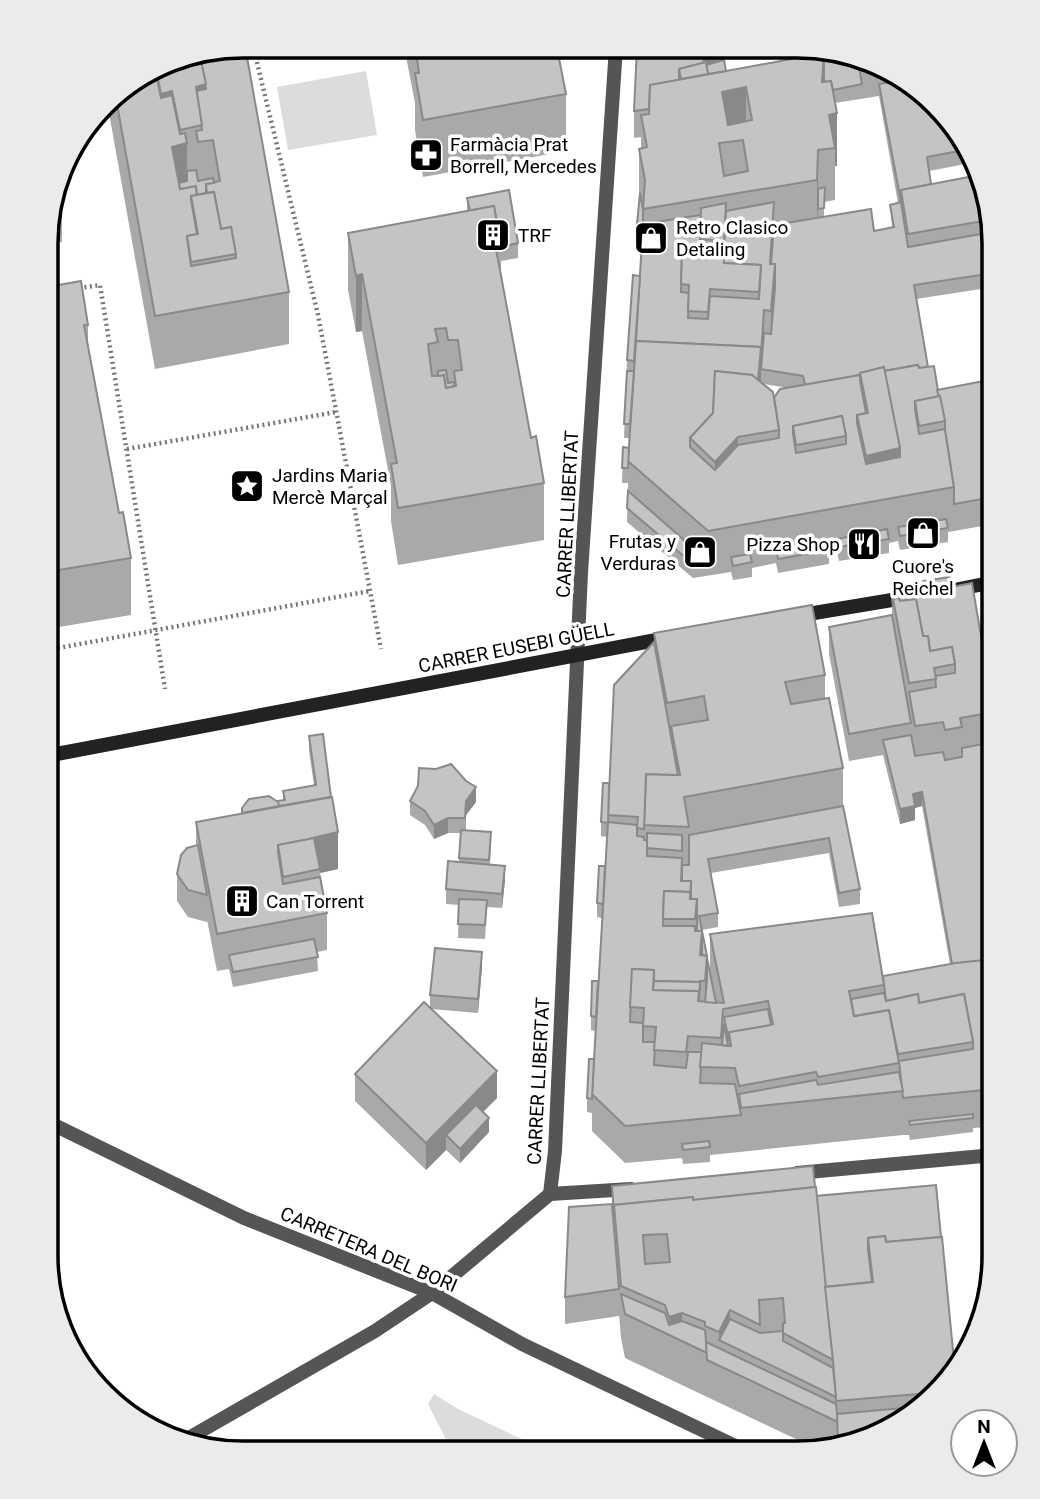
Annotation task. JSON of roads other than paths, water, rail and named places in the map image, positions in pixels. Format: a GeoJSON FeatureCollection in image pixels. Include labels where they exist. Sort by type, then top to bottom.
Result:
{"type":"FeatureCollection","features":[{"type":"Feature","properties":{"kind":"street","name":"CARRER LLIBERTAT"},"geometry":{"type":"LineString","coordinates":[[550,1194],[555,1151],[578,655],[614,58]]}},
{"type":"Feature","properties":{"kind":"street"},"geometry":{"type":"LineString","coordinates":[[777,620],[982,584]]}},
{"type":"Feature","properties":{"kind":"street","name":"CARRER EUSEBI GÜELL"},"geometry":{"type":"LineString","coordinates":[[58,754],[683,635]]}},
{"type":"Feature","properties":{"kind":"street","name":"CARRETERA DEL BORI"},"geometry":{"type":"LineString","coordinates":[[58,1127],[244,1218],[432,1293],[522,1344],[725,1441]]}},
{"type":"Feature","properties":{"kind":"street"},"geometry":{"type":"LineString","coordinates":[[785,1174],[982,1156]]}},
{"type":"Feature","properties":{"kind":"street"},"geometry":{"type":"LineString","coordinates":[[195,1435],[376,1331],[432,1293],[550,1194],[646,1187]]}},
{"type":"Feature","properties":{"kind":"place","name":"Farmàcia Prat Borrell, Mercedes"},"geometry":{"type":"Point","coordinates":[426,155]}},
{"type":"Feature","properties":{"kind":"place","name":"TRF"},"geometry":{"type":"Point","coordinates":[493,235]}},
{"type":"Feature","properties":{"kind":"place","name":"Retro Clasico Detaling"},"geometry":{"type":"Point","coordinates":[651,238]}},
{"type":"Feature","properties":{"kind":"place","name":"Jardins Maria Mercè Marçal"},"geometry":{"type":"Point","coordinates":[247,486]}},
{"type":"Feature","properties":{"kind":"place","name":"Cuore's Reichel"},"geometry":{"type":"Point","coordinates":[923,533]}},
{"type":"Feature","properties":{"kind":"place","name":"Pizza Shop"},"geometry":{"type":"Point","coordinates":[864,544]}},
{"type":"Feature","properties":{"kind":"place","name":"Frutas y Verduras"},"geometry":{"type":"Point","coordinates":[700,552]}},
{"type":"Feature","properties":{"kind":"place","name":"Can Torrent"},"geometry":{"type":"Point","coordinates":[242,901]}}]}
